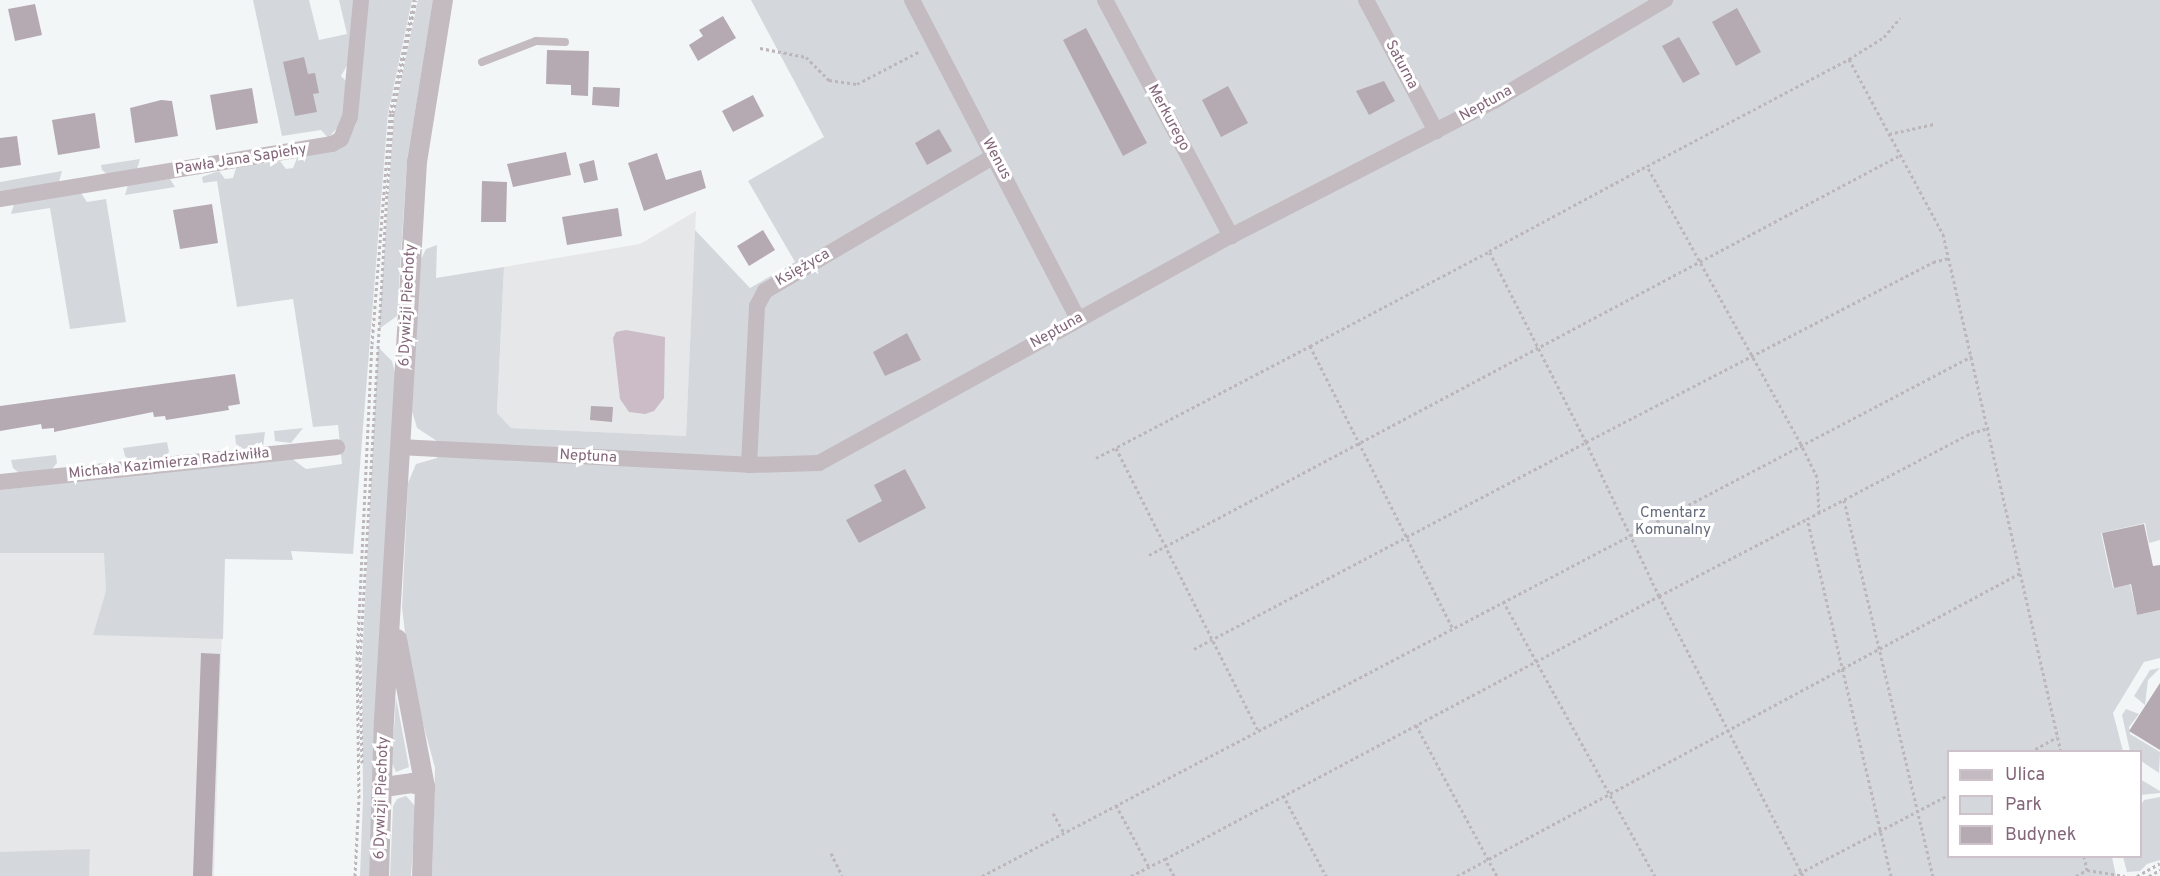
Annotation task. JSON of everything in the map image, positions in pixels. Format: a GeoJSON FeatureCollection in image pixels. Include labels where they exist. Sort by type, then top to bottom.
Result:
{"type":"FeatureCollection","features":[{"type":"Feature","properties":{"kind":"street","name":"Pawła Jana Sapiehy"},"geometry":{"type":"LineString","coordinates":[[0,199],[332,144],[341,139],[350,117],[361,0]]}},
{"type":"Feature","properties":{"kind":"street","name":"6 Dywizji Piechoty"},"geometry":{"type":"LineString","coordinates":[[379,876],[399,447],[417,162],[443,0]]}},
{"type":"Feature","properties":{"kind":"street","name":"Wenus"},"geometry":{"type":"LineString","coordinates":[[912,0],[1078,319]]}},
{"type":"Feature","properties":{"kind":"street","name":"Merkurego"},"geometry":{"type":"LineString","coordinates":[[1106,0],[1231,236]]}},
{"type":"Feature","properties":{"kind":"street","name":"Saturna"},"geometry":{"type":"LineString","coordinates":[[1366,0],[1436,131]]}},
{"type":"Feature","properties":{"kind":"street","name":"Neptuna"},"geometry":{"type":"LineString","coordinates":[[399,447],[749,465],[795,466],[819,463],[836,456],[1078,319],[1231,236],[1436,131],[1665,0]]}},
{"type":"Feature","properties":{"kind":"street","name":"Księżyca"},"geometry":{"type":"LineString","coordinates":[[749,465],[758,306],[765,291],[994,156]]}},
{"type":"Feature","properties":{"kind":"street","name":"Michała Kazimierza Radziwiłła"},"geometry":{"type":"LineString","coordinates":[[0,482],[338,447]]}},
{"type":"Feature","properties":{"kind":"street","name":"6 Dywizji Piechoty"},"geometry":{"type":"LineString","coordinates":[[392,613],[425,787],[422,876]]}},
{"type":"Feature","properties":{"kind":"street"},"geometry":{"type":"LineString","coordinates":[[384,787],[412,783],[425,787]]}},
{"type":"Feature","properties":{"kind":"lane"},"geometry":{"type":"LineString","coordinates":[[482,62],[536,41],[565,42]]}},
{"type":"Feature","properties":{"kind":"path"},"geometry":{"type":"LineString","coordinates":[[357,876],[359,798],[357,660],[372,344],[390,113],[415,0]]}},
{"type":"Feature","properties":{"kind":"path"},"geometry":{"type":"LineString","coordinates":[[1096,458],[1849,59],[1884,37],[1900,18]]}},
{"type":"Feature","properties":{"kind":"path"},"geometry":{"type":"LineString","coordinates":[[760,48],[806,57],[828,80],[857,84],[934,43]]}},
{"type":"Feature","properties":{"kind":"path"},"geometry":{"type":"LineString","coordinates":[[1849,59],[1943,234],[2022,572],[2060,750]]}},
{"type":"Feature","properties":{"kind":"path"},"geometry":{"type":"LineString","coordinates":[[1889,134],[1934,124]]}},
{"type":"Feature","properties":{"kind":"path"},"geometry":{"type":"LineString","coordinates":[[1149,555],[1900,155]]}},
{"type":"Feature","properties":{"kind":"path"},"geometry":{"type":"LineString","coordinates":[[1647,166],[1801,444],[1817,477],[1818,513]]}},
{"type":"Feature","properties":{"kind":"path"},"geometry":{"type":"LineString","coordinates":[[1489,251],[1632,533],[1659,596],[1802,874]]}},
{"type":"Feature","properties":{"kind":"path"},"geometry":{"type":"LineString","coordinates":[[1194,649],[1753,355],[1933,262],[1949,258]]}},
{"type":"Feature","properties":{"kind":"path"},"geometry":{"type":"LineString","coordinates":[[1310,346],[1452,627]]}},
{"type":"Feature","properties":{"kind":"path"},"geometry":{"type":"LineString","coordinates":[[982,876],[1452,627],[1972,356]]}},
{"type":"Feature","properties":{"kind":"path"},"geometry":{"type":"LineString","coordinates":[[1131,876],[1534,660],[1971,433],[1989,428]]}},
{"type":"Feature","properties":{"kind":"path"},"geometry":{"type":"LineString","coordinates":[[1116,448],[1258,730]]}},
{"type":"Feature","properties":{"kind":"path"},"geometry":{"type":"LineString","coordinates":[[1844,500],[1933,876]]}},
{"type":"Feature","properties":{"kind":"path"},"geometry":{"type":"LineString","coordinates":[[1807,519],[1891,876]]}},
{"type":"Feature","properties":{"kind":"path"},"geometry":{"type":"LineString","coordinates":[[1457,876],[2022,572]]}},
{"type":"Feature","properties":{"kind":"path"},"geometry":{"type":"LineString","coordinates":[[1503,601],[1655,876]]}},
{"type":"Feature","properties":{"kind":"path"},"geometry":{"type":"LineString","coordinates":[[1416,724],[1497,876]]}},
{"type":"Feature","properties":{"kind":"path"},"geometry":{"type":"LineString","coordinates":[[2034,750],[2057,737]]}},
{"type":"Feature","properties":{"kind":"path"},"geometry":{"type":"LineString","coordinates":[[1283,795],[1326,876]]}},
{"type":"Feature","properties":{"kind":"path"},"geometry":{"type":"LineString","coordinates":[[1794,876],[1881,833],[1947,796]]}},
{"type":"Feature","properties":{"kind":"path"},"geometry":{"type":"LineString","coordinates":[[1116,805],[1149,867]]}},
{"type":"Feature","properties":{"kind":"path"},"geometry":{"type":"LineString","coordinates":[[1053,813],[1064,833]]}},
{"type":"Feature","properties":{"kind":"path"},"geometry":{"type":"LineString","coordinates":[[831,853],[842,876]]}},
{"type":"Feature","properties":{"kind":"path"},"geometry":{"type":"LineString","coordinates":[[2084,858],[2087,870]]}},
{"type":"Feature","properties":{"kind":"path"},"geometry":{"type":"LineString","coordinates":[[1165,859],[1174,876]]}},
{"type":"Feature","properties":{"kind":"path"},"geometry":{"type":"LineString","coordinates":[[2137,876],[2160,863]]}},
{"type":"Feature","properties":{"kind":"path"},"geometry":{"type":"LineString","coordinates":[[2076,876],[2087,870],[2125,876]]}},
{"type":"Feature","properties":{"kind":"path"},"geometry":{"type":"LineString","coordinates":[[2149,876],[2160,870]]}},
{"type":"Feature","properties":{"kind":"shaded area"},"geometry":{"type":"Polygon","coordinates":[[[696,211],[686,436],[511,428],[497,414],[504,267],[640,244],[696,211]]]}},
{"type":"Feature","properties":{"kind":"shaded area"},"geometry":{"type":"Polygon","coordinates":[[[626,330],[665,337],[664,398],[654,411],[645,414],[629,412],[620,399],[613,338],[616,332],[626,330]]]}},
{"type":"Feature","properties":{"kind":"shaded area"},"geometry":{"type":"Polygon","coordinates":[[[0,527],[225,539],[214,876],[0,876],[0,527]]]}},
{"type":"Feature","properties":{"kind":"green space"},"geometry":{"type":"Polygon","coordinates":[[[253,0],[309,0],[319,40],[347,34],[339,0],[354,0],[348,64],[341,76],[346,81],[341,124],[328,138],[321,130],[282,136],[253,0]]]}},
{"type":"Feature","properties":{"kind":"green space"},"geometry":{"type":"Polygon","coordinates":[[[368,0],[412,0],[388,113],[353,554],[291,551],[293,560],[225,559],[223,639],[93,635],[106,591],[104,553],[0,553],[0,490],[291,458],[306,469],[342,464],[338,425],[313,427],[293,299],[237,307],[217,181],[203,183],[202,177],[219,171],[225,179],[233,178],[236,168],[280,161],[286,169],[293,168],[297,158],[346,144],[356,124],[368,0]]]}},
{"type":"Feature","properties":{"kind":"green space"},"geometry":{"type":"Polygon","coordinates":[[[418,0],[433,0],[407,161],[397,316],[379,329],[394,114],[418,0]]]}},
{"type":"Feature","properties":{"kind":"green space","name":"Cmentarz Komunalny"},"geometry":{"type":"Polygon","coordinates":[[[751,0],[2160,0],[2160,540],[2149,543],[2145,523],[2101,533],[2113,588],[2130,584],[2137,615],[2160,610],[2160,658],[2144,662],[2113,713],[2123,750],[1947,750],[1947,858],[2112,858],[2116,876],[432,876],[435,768],[410,675],[402,607],[408,483],[416,464],[437,458],[437,441],[417,428],[412,411],[420,261],[426,249],[437,245],[436,278],[504,267],[497,413],[511,428],[686,436],[695,230],[750,288],[795,262],[748,181],[824,137],[751,0]]]}},
{"type":"Feature","properties":{"kind":"green space"},"geometry":{"type":"Polygon","coordinates":[[[140,159],[137,169],[107,174],[102,170],[101,165],[140,159]]]}},
{"type":"Feature","properties":{"kind":"green space"},"geometry":{"type":"Polygon","coordinates":[[[62,171],[59,182],[0,191],[0,182],[62,171]]]}},
{"type":"Feature","properties":{"kind":"green space"},"geometry":{"type":"Polygon","coordinates":[[[170,179],[175,187],[125,195],[128,185],[170,179]]]}},
{"type":"Feature","properties":{"kind":"green space"},"geometry":{"type":"Polygon","coordinates":[[[81,193],[87,202],[106,199],[126,322],[70,329],[50,208],[11,214],[14,204],[81,193]]]}},
{"type":"Feature","properties":{"kind":"green space"},"geometry":{"type":"Polygon","coordinates":[[[378,347],[392,361],[395,373],[369,876],[360,876],[363,798],[362,660],[378,347]]]}},
{"type":"Feature","properties":{"kind":"green space"},"geometry":{"type":"Polygon","coordinates":[[[303,428],[291,443],[275,441],[274,431],[303,428]]]}},
{"type":"Feature","properties":{"kind":"green space"},"geometry":{"type":"Polygon","coordinates":[[[265,432],[263,447],[244,449],[236,444],[235,435],[265,432]]]}},
{"type":"Feature","properties":{"kind":"green space"},"geometry":{"type":"Polygon","coordinates":[[[167,442],[169,452],[164,457],[131,461],[125,456],[123,448],[167,442]]]}},
{"type":"Feature","properties":{"kind":"green space"},"geometry":{"type":"Polygon","coordinates":[[[56,455],[57,463],[52,469],[19,473],[13,468],[11,460],[56,455]]]}},
{"type":"Feature","properties":{"kind":"green space"},"geometry":{"type":"Polygon","coordinates":[[[2160,668],[2148,680],[2145,705],[2134,696],[2150,670],[2160,668]]]}},
{"type":"Feature","properties":{"kind":"green space"},"geometry":{"type":"Polygon","coordinates":[[[396,697],[409,767],[396,772],[392,763],[396,697]]]}},
{"type":"Feature","properties":{"kind":"green space"},"geometry":{"type":"Polygon","coordinates":[[[2126,709],[2139,714],[2129,727],[2130,734],[2160,752],[2159,773],[2142,762],[2142,750],[2130,750],[2122,715],[2126,709]]]}},
{"type":"Feature","properties":{"kind":"green space"},"geometry":{"type":"Polygon","coordinates":[[[2142,780],[2160,791],[2160,793],[2142,795],[2142,780]]]}},
{"type":"Feature","properties":{"kind":"green space"},"geometry":{"type":"Polygon","coordinates":[[[406,796],[416,807],[411,876],[390,876],[393,806],[397,799],[406,796]]]}},
{"type":"Feature","properties":{"kind":"green space"},"geometry":{"type":"Polygon","coordinates":[[[2160,797],[2160,860],[2147,864],[2140,871],[2127,872],[2123,858],[2142,858],[2142,803],[2144,800],[2160,797]]]}},
{"type":"Feature","properties":{"kind":"green space"},"geometry":{"type":"Polygon","coordinates":[[[90,849],[89,876],[0,876],[0,852],[90,849]]]}},
{"type":"Feature","properties":{"kind":"building"},"geometry":{"type":"Polygon","coordinates":[[[35,4],[42,35],[15,41],[8,9],[35,4]]]}},
{"type":"Feature","properties":{"kind":"building"},"geometry":{"type":"Polygon","coordinates":[[[1737,8],[1761,52],[1736,66],[1712,22],[1737,8]]]}},
{"type":"Feature","properties":{"kind":"building"},"geometry":{"type":"Polygon","coordinates":[[[723,16],[736,38],[698,61],[689,45],[703,36],[699,30],[723,16]]]}},
{"type":"Feature","properties":{"kind":"building"},"geometry":{"type":"Polygon","coordinates":[[[1086,28],[1147,143],[1123,156],[1063,40],[1086,28]]]}},
{"type":"Feature","properties":{"kind":"building"},"geometry":{"type":"Polygon","coordinates":[[[1679,37],[1700,74],[1683,83],[1662,46],[1679,37]]]}},
{"type":"Feature","properties":{"kind":"building"},"geometry":{"type":"Polygon","coordinates":[[[547,50],[589,51],[588,96],[571,95],[571,85],[546,84],[547,50]]]}},
{"type":"Feature","properties":{"kind":"building"},"geometry":{"type":"Polygon","coordinates":[[[304,57],[308,74],[315,73],[319,93],[313,94],[317,112],[295,116],[283,62],[304,57]]]}},
{"type":"Feature","properties":{"kind":"building"},"geometry":{"type":"Polygon","coordinates":[[[1384,81],[1395,101],[1369,115],[1356,91],[1384,81]]]}},
{"type":"Feature","properties":{"kind":"building"},"geometry":{"type":"Polygon","coordinates":[[[1228,86],[1248,123],[1221,137],[1202,100],[1228,86]]]}},
{"type":"Feature","properties":{"kind":"building"},"geometry":{"type":"Polygon","coordinates":[[[593,87],[620,88],[619,107],[592,105],[593,87]]]}},
{"type":"Feature","properties":{"kind":"building"},"geometry":{"type":"Polygon","coordinates":[[[252,88],[258,123],[216,130],[210,95],[252,88]]]}},
{"type":"Feature","properties":{"kind":"building"},"geometry":{"type":"Polygon","coordinates":[[[753,95],[764,116],[733,132],[722,111],[753,95]]]}},
{"type":"Feature","properties":{"kind":"building"},"geometry":{"type":"Polygon","coordinates":[[[161,100],[172,101],[178,136],[135,143],[130,108],[161,100]]]}},
{"type":"Feature","properties":{"kind":"building"},"geometry":{"type":"Polygon","coordinates":[[[95,113],[100,148],[58,155],[52,120],[95,113]]]}},
{"type":"Feature","properties":{"kind":"building"},"geometry":{"type":"Polygon","coordinates":[[[939,129],[952,151],[927,165],[915,143],[939,129]]]}},
{"type":"Feature","properties":{"kind":"building"},"geometry":{"type":"Polygon","coordinates":[[[17,136],[21,165],[0,168],[0,138],[17,136]]]}},
{"type":"Feature","properties":{"kind":"building"},"geometry":{"type":"Polygon","coordinates":[[[566,152],[571,175],[513,187],[507,164],[566,152]]]}},
{"type":"Feature","properties":{"kind":"building"},"geometry":{"type":"Polygon","coordinates":[[[657,153],[666,180],[701,170],[706,188],[644,211],[628,163],[657,153]]]}},
{"type":"Feature","properties":{"kind":"building"},"geometry":{"type":"Polygon","coordinates":[[[594,160],[598,180],[584,183],[579,164],[594,160]]]}},
{"type":"Feature","properties":{"kind":"building"},"geometry":{"type":"Polygon","coordinates":[[[482,181],[507,182],[506,222],[481,222],[482,181]]]}},
{"type":"Feature","properties":{"kind":"building"},"geometry":{"type":"Polygon","coordinates":[[[212,204],[218,243],[180,249],[173,210],[212,204]]]}},
{"type":"Feature","properties":{"kind":"building"},"geometry":{"type":"Polygon","coordinates":[[[618,208],[622,236],[567,245],[562,217],[618,208]]]}},
{"type":"Feature","properties":{"kind":"building"},"geometry":{"type":"Polygon","coordinates":[[[763,230],[775,250],[749,266],[737,246],[763,230]]]}},
{"type":"Feature","properties":{"kind":"building"},"geometry":{"type":"Polygon","coordinates":[[[907,333],[921,360],[885,376],[873,352],[907,333]]]}},
{"type":"Feature","properties":{"kind":"building"},"geometry":{"type":"Polygon","coordinates":[[[235,374],[240,404],[228,406],[229,410],[166,420],[165,416],[154,417],[153,412],[54,432],[54,428],[42,429],[41,424],[0,431],[0,406],[235,374]]]}},
{"type":"Feature","properties":{"kind":"building"},"geometry":{"type":"Polygon","coordinates":[[[591,406],[613,407],[612,422],[590,420],[591,406]]]}},
{"type":"Feature","properties":{"kind":"building"},"geometry":{"type":"Polygon","coordinates":[[[905,469],[926,508],[859,543],[846,520],[882,501],[874,485],[905,469]]]}},
{"type":"Feature","properties":{"kind":"building"},"geometry":{"type":"Polygon","coordinates":[[[2144,524],[2153,566],[2160,565],[2160,610],[2137,615],[2131,584],[2114,588],[2102,533],[2144,524]]]}},
{"type":"Feature","properties":{"kind":"building"},"geometry":{"type":"Polygon","coordinates":[[[201,653],[220,654],[212,876],[193,876],[201,653]]]}},
{"type":"Feature","properties":{"kind":"building"},"geometry":{"type":"Polygon","coordinates":[[[2160,683],[2160,750],[2129,731],[2160,683]]]}}]}
